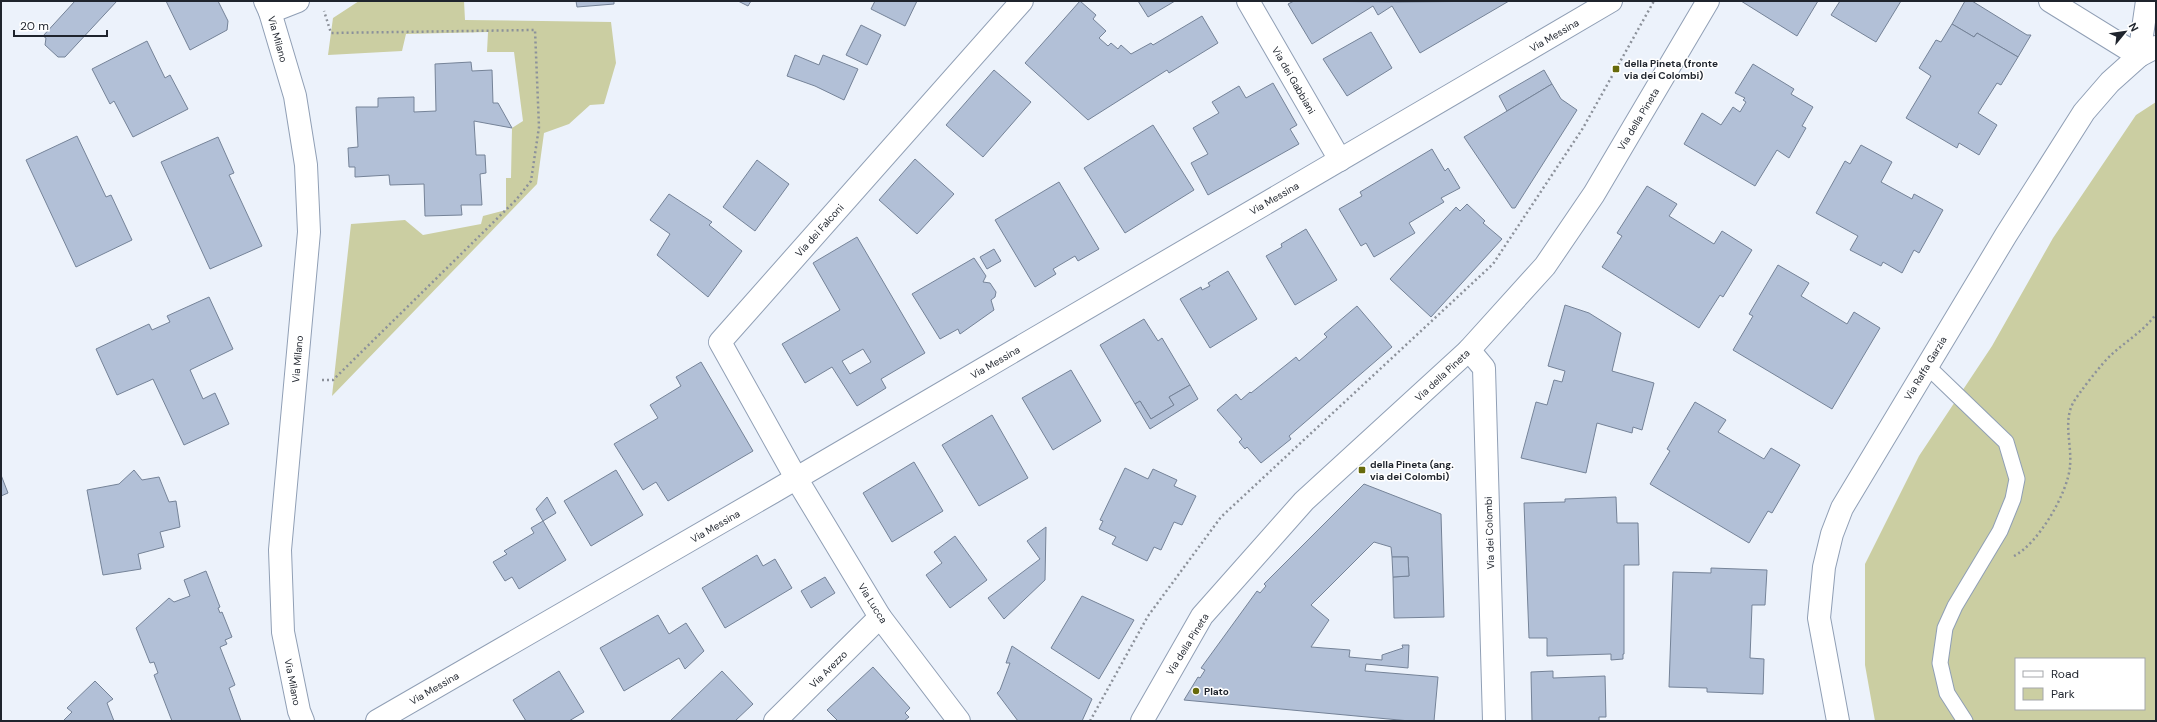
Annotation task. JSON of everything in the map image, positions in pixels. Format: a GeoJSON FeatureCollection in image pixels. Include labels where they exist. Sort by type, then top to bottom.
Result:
{"type":"FeatureCollection","features":[{"type":"Feature","properties":{"kind":"street"},"geometry":{"type":"LineString","coordinates":[[267,7],[298,1]]}},
{"type":"Feature","properties":{"kind":"street","name":"Via dei Falconi"},"geometry":{"type":"LineString","coordinates":[[796,478],[720,342],[1022,1]]}},
{"type":"Feature","properties":{"kind":"street","name":"Via dei Gabbiani"},"geometry":{"type":"LineString","coordinates":[[1248,1],[1340,160]]}},
{"type":"Feature","properties":{"kind":"street","name":"Via Messina"},"geometry":{"type":"LineString","coordinates":[[377,721],[796,478],[1611,1]]}},
{"type":"Feature","properties":{"kind":"street","name":"Via della Pineta"},"geometry":{"type":"LineString","coordinates":[[1142,721],[1202,616],[1304,501],[1470,350],[1549,259],[1594,194],[1708,1]]}},
{"type":"Feature","properties":{"kind":"street"},"geometry":{"type":"LineString","coordinates":[[2050,1],[2148,52],[2147,1]]}},
{"type":"Feature","properties":{"kind":"street","name":"Via Milano"},"geometry":{"type":"LineString","coordinates":[[267,7],[294,96],[306,165],[309,232],[280,550],[283,632],[298,711],[303,721]]}},
{"type":"Feature","properties":{"kind":"street","name":"Via Raffa Garzia"},"geometry":{"type":"LineString","coordinates":[[1838,721],[1819,618],[1824,567],[1832,534],[1842,508],[1865,467],[2006,234],[2084,112],[2110,82],[2148,52]]}},
{"type":"Feature","properties":{"kind":"street","name":"Via dei Colombi"},"geometry":{"type":"LineString","coordinates":[[1470,350],[1484,368],[1494,721]]}},
{"type":"Feature","properties":{"kind":"street","name":"Via Lucca"},"geometry":{"type":"LineString","coordinates":[[796,478],[880,617],[959,721]]}},
{"type":"Feature","properties":{"kind":"street","name":"Via Arezzo"},"geometry":{"type":"LineString","coordinates":[[775,721],[880,617]]}},
{"type":"Feature","properties":{"kind":"lane"},"geometry":{"type":"LineString","coordinates":[[1927,366],[2006,442],[2017,479],[2013,499],[2000,531],[1955,606],[1945,628],[1940,663],[1947,693],[1965,721]]}},
{"type":"Feature","properties":{"kind":"path"},"geometry":{"type":"LineString","coordinates":[[1090,721],[1148,616],[1221,517],[1493,264],[1583,128],[1654,1]]}},
{"type":"Feature","properties":{"kind":"path"},"geometry":{"type":"LineString","coordinates":[[295,380],[333,380],[516,200],[531,182],[540,127],[535,30],[331,33],[322,7]]}},
{"type":"Feature","properties":{"kind":"path"},"geometry":{"type":"LineString","coordinates":[[1986,556],[2008,560],[2022,553],[2036,539],[2049,520],[2064,488],[2070,468],[2068,420],[2073,403],[2111,355],[2150,323],[2156,314]]}},
{"type":"Feature","properties":{"kind":"green space"},"geometry":{"type":"Polygon","coordinates":[[[359,1],[464,1],[465,20],[611,22],[616,63],[604,104],[590,105],[569,124],[544,133],[537,184],[332,396],[351,224],[405,220],[423,235],[481,224],[483,216],[506,210],[506,178],[511,178],[512,128],[523,121],[514,52],[487,52],[488,32],[406,34],[402,51],[328,55],[333,18],[359,1]]]}},
{"type":"Feature","properties":{"kind":"green space"},"geometry":{"type":"Polygon","coordinates":[[[2156,102],[2156,721],[1875,721],[1865,665],[1865,564],[1919,456],[1992,346],[2053,238],[2136,115],[2156,102]]]}},
{"type":"Feature","properties":{"kind":"building"},"geometry":{"type":"Polygon","coordinates":[[[75,1],[117,1],[65,57],[58,57],[45,45],[46,38],[43,36],[75,1]]]}},
{"type":"Feature","properties":{"kind":"building"},"geometry":{"type":"Polygon","coordinates":[[[166,1],[218,1],[228,21],[227,30],[190,50],[166,1]]]}},
{"type":"Feature","properties":{"kind":"building"},"geometry":{"type":"Polygon","coordinates":[[[576,1],[614,1],[614,4],[577,7],[576,1]]]}},
{"type":"Feature","properties":{"kind":"building"},"geometry":{"type":"Polygon","coordinates":[[[738,1],[751,1],[748,6],[738,1]]]}},
{"type":"Feature","properties":{"kind":"building"},"geometry":{"type":"Polygon","coordinates":[[[875,1],[917,1],[905,26],[871,9],[875,1]]]}},
{"type":"Feature","properties":{"kind":"building"},"geometry":{"type":"Polygon","coordinates":[[[1080,1],[1096,15],[1093,19],[1106,31],[1099,38],[1108,46],[1111,43],[1118,49],[1121,45],[1131,54],[1151,43],[1153,45],[1202,16],[1218,43],[1169,73],[1167,70],[1088,120],[1025,63],[1080,1]]]}},
{"type":"Feature","properties":{"kind":"building"},"geometry":{"type":"Polygon","coordinates":[[[1138,1],[1175,1],[1148,17],[1138,1]]]}},
{"type":"Feature","properties":{"kind":"building"},"geometry":{"type":"Polygon","coordinates":[[[1294,1],[1509,1],[1420,53],[1392,6],[1378,15],[1373,6],[1312,44],[1288,4],[1294,1]]]}},
{"type":"Feature","properties":{"kind":"building"},"geometry":{"type":"Polygon","coordinates":[[[1741,1],[1818,1],[1797,36],[1741,1]]]}},
{"type":"Feature","properties":{"kind":"building"},"geometry":{"type":"Polygon","coordinates":[[[1840,1],[1901,1],[1876,42],[1831,15],[1840,1]]]}},
{"type":"Feature","properties":{"kind":"building"},"geometry":{"type":"Polygon","coordinates":[[[1965,1],[1972,1],[2027,35],[2031,35],[2018,57],[1977,33],[1974,37],[1952,24],[1965,1]]]}},
{"type":"Feature","properties":{"kind":"building"},"geometry":{"type":"Polygon","coordinates":[[[1952,24],[1974,37],[1977,33],[2018,57],[2001,85],[1997,83],[1978,113],[1997,125],[1979,155],[1959,143],[1957,148],[1906,118],[1931,76],[1919,68],[1936,40],[1941,42],[1952,24]]]}},
{"type":"Feature","properties":{"kind":"building"},"geometry":{"type":"Polygon","coordinates":[[[861,25],[881,35],[867,65],[846,55],[861,25]]]}},
{"type":"Feature","properties":{"kind":"building"},"geometry":{"type":"Polygon","coordinates":[[[1371,32],[1392,68],[1347,96],[1323,59],[1371,32]]]}},
{"type":"Feature","properties":{"kind":"building"},"geometry":{"type":"Polygon","coordinates":[[[147,41],[165,78],[170,75],[188,109],[133,137],[114,101],[110,104],[92,69],[147,41]]]}},
{"type":"Feature","properties":{"kind":"building"},"geometry":{"type":"Polygon","coordinates":[[[795,55],[819,65],[823,55],[858,69],[844,100],[815,86],[787,76],[795,55]]]}},
{"type":"Feature","properties":{"kind":"building"},"geometry":{"type":"Polygon","coordinates":[[[471,62],[472,71],[492,70],[493,103],[498,103],[512,128],[474,121],[476,155],[485,155],[486,173],[480,174],[482,205],[461,205],[462,215],[425,216],[424,184],[390,185],[389,175],[355,177],[355,167],[349,167],[348,148],[358,147],[356,107],[378,107],[378,98],[414,97],[414,112],[436,111],[435,64],[471,62]]]}},
{"type":"Feature","properties":{"kind":"building"},"geometry":{"type":"Polygon","coordinates":[[[1753,64],[1794,89],[1791,94],[1813,107],[1802,126],[1806,128],[1789,158],[1777,150],[1755,186],[1684,144],[1702,113],[1721,125],[1733,107],[1740,112],[1746,102],[1743,100],[1745,98],[1735,93],[1753,64]]]}},
{"type":"Feature","properties":{"kind":"building"},"geometry":{"type":"Polygon","coordinates":[[[994,70],[1031,102],[983,157],[946,125],[994,70]]]}},
{"type":"Feature","properties":{"kind":"building"},"geometry":{"type":"Polygon","coordinates":[[[1544,70],[1552,84],[1507,111],[1499,96],[1544,70]]]}},
{"type":"Feature","properties":{"kind":"building"},"geometry":{"type":"Polygon","coordinates":[[[1273,83],[1297,125],[1290,129],[1299,144],[1208,195],[1191,163],[1208,154],[1193,128],[1219,113],[1212,102],[1239,86],[1246,98],[1273,83]]]}},
{"type":"Feature","properties":{"kind":"building"},"geometry":{"type":"Polygon","coordinates":[[[1552,84],[1561,99],[1577,110],[1515,208],[1512,208],[1464,137],[1552,84]]]}},
{"type":"Feature","properties":{"kind":"building"},"geometry":{"type":"Polygon","coordinates":[[[1153,125],[1194,190],[1125,233],[1084,168],[1153,125]]]}},
{"type":"Feature","properties":{"kind":"building"},"geometry":{"type":"Polygon","coordinates":[[[77,136],[106,197],[111,195],[132,240],[76,267],[26,160],[77,136]]]}},
{"type":"Feature","properties":{"kind":"building"},"geometry":{"type":"Polygon","coordinates":[[[218,137],[234,173],[229,175],[262,246],[210,269],[161,162],[218,137]]]}},
{"type":"Feature","properties":{"kind":"building"},"geometry":{"type":"Polygon","coordinates":[[[1861,145],[1892,162],[1881,182],[1912,199],[1914,194],[1943,210],[1919,253],[1914,250],[1902,273],[1883,262],[1881,266],[1850,250],[1858,236],[1816,213],[1845,161],[1850,164],[1861,145]]]}},
{"type":"Feature","properties":{"kind":"building"},"geometry":{"type":"Polygon","coordinates":[[[1432,149],[1445,171],[1448,168],[1460,188],[1441,198],[1444,202],[1409,223],[1415,233],[1374,257],[1366,243],[1361,246],[1339,209],[1362,196],[1360,192],[1432,149]]]}},
{"type":"Feature","properties":{"kind":"building"},"geometry":{"type":"Polygon","coordinates":[[[915,159],[954,194],[917,234],[879,200],[915,159]]]}},
{"type":"Feature","properties":{"kind":"building"},"geometry":{"type":"Polygon","coordinates":[[[757,160],[789,184],[755,231],[723,207],[757,160]]]}},
{"type":"Feature","properties":{"kind":"building"},"geometry":{"type":"Polygon","coordinates":[[[1059,182],[1099,249],[1078,261],[1075,256],[1053,269],[1056,274],[1035,287],[995,220],[1059,182]]]}},
{"type":"Feature","properties":{"kind":"building"},"geometry":{"type":"Polygon","coordinates":[[[1647,186],[1677,204],[1669,216],[1714,244],[1722,231],[1752,250],[1723,297],[1720,295],[1699,328],[1602,267],[1622,236],[1617,233],[1647,186]]]}},
{"type":"Feature","properties":{"kind":"building"},"geometry":{"type":"Polygon","coordinates":[[[669,194],[712,222],[709,225],[742,251],[708,297],[657,255],[670,234],[650,220],[669,194]]]}},
{"type":"Feature","properties":{"kind":"building"},"geometry":{"type":"Polygon","coordinates":[[[1467,204],[1485,221],[1483,223],[1502,239],[1431,317],[1390,279],[1456,207],[1460,211],[1467,204]]]}},
{"type":"Feature","properties":{"kind":"building"},"geometry":{"type":"Polygon","coordinates":[[[1306,229],[1337,280],[1295,305],[1266,256],[1282,247],[1281,244],[1306,229]]]}},
{"type":"Feature","properties":{"kind":"building"},"geometry":{"type":"Polygon","coordinates":[[[857,237],[925,353],[881,379],[886,388],[857,406],[832,367],[805,383],[782,344],[840,310],[813,263],[857,237]],[[863,349],[842,361],[850,374],[871,362],[863,349]]]}},
{"type":"Feature","properties":{"kind":"building"},"geometry":{"type":"Polygon","coordinates":[[[994,249],[1001,261],[987,269],[980,257],[994,249]]]}},
{"type":"Feature","properties":{"kind":"building"},"geometry":{"type":"Polygon","coordinates":[[[974,258],[986,276],[983,282],[990,283],[996,292],[995,297],[991,300],[994,310],[960,334],[958,329],[940,339],[912,294],[974,258]]]}},
{"type":"Feature","properties":{"kind":"building"},"geometry":{"type":"Polygon","coordinates":[[[1778,265],[1809,283],[1801,296],[1847,324],[1854,312],[1880,328],[1832,409],[1733,350],[1753,316],[1749,314],[1778,265]]]}},
{"type":"Feature","properties":{"kind":"building"},"geometry":{"type":"Polygon","coordinates":[[[1228,271],[1257,319],[1210,348],[1180,299],[1201,287],[1202,290],[1210,286],[1208,283],[1228,271]]]}},
{"type":"Feature","properties":{"kind":"building"},"geometry":{"type":"Polygon","coordinates":[[[209,297],[233,349],[190,370],[203,399],[215,393],[229,424],[184,445],[153,379],[117,395],[96,349],[149,324],[152,330],[170,322],[167,316],[209,297]]]}},
{"type":"Feature","properties":{"kind":"building"},"geometry":{"type":"Polygon","coordinates":[[[1565,305],[1589,313],[1621,333],[1612,371],[1654,383],[1642,430],[1633,427],[1632,433],[1597,423],[1586,473],[1521,458],[1536,402],[1547,405],[1554,380],[1562,382],[1565,371],[1548,366],[1565,305]]]}},
{"type":"Feature","properties":{"kind":"building"},"geometry":{"type":"Polygon","coordinates":[[[1357,306],[1392,347],[1289,436],[1291,439],[1261,463],[1247,447],[1245,449],[1239,442],[1242,439],[1217,410],[1236,394],[1241,400],[1296,357],[1299,361],[1327,337],[1324,334],[1357,306]]]}},
{"type":"Feature","properties":{"kind":"building"},"geometry":{"type":"Polygon","coordinates":[[[1144,319],[1158,341],[1162,338],[1190,385],[1169,397],[1174,405],[1151,419],[1140,401],[1135,404],[1100,345],[1144,319]]]}},
{"type":"Feature","properties":{"kind":"building"},"geometry":{"type":"Polygon","coordinates":[[[701,362],[753,451],[668,501],[656,482],[643,490],[614,444],[658,418],[650,405],[681,386],[676,377],[701,362]]]}},
{"type":"Feature","properties":{"kind":"building"},"geometry":{"type":"Polygon","coordinates":[[[1071,370],[1101,421],[1053,450],[1022,398],[1071,370]]]}},
{"type":"Feature","properties":{"kind":"building"},"geometry":{"type":"Polygon","coordinates":[[[1190,385],[1198,399],[1150,429],[1135,404],[1140,401],[1151,419],[1174,405],[1169,397],[1190,385]]]}},
{"type":"Feature","properties":{"kind":"building"},"geometry":{"type":"Polygon","coordinates":[[[1695,402],[1726,420],[1718,432],[1764,459],[1771,448],[1800,465],[1772,513],[1768,511],[1749,543],[1650,484],[1670,451],[1667,449],[1695,402]]]}},
{"type":"Feature","properties":{"kind":"building"},"geometry":{"type":"Polygon","coordinates":[[[992,415],[1028,478],[979,506],[942,445],[992,415]]]}},
{"type":"Feature","properties":{"kind":"building"},"geometry":{"type":"Polygon","coordinates":[[[914,462],[943,511],[892,542],[863,493],[914,462]]]}},
{"type":"Feature","properties":{"kind":"building"},"geometry":{"type":"Polygon","coordinates":[[[1125,468],[1148,479],[1153,469],[1177,480],[1174,486],[1196,496],[1182,525],[1174,522],[1161,550],[1154,547],[1147,561],[1112,544],[1116,537],[1099,529],[1103,521],[1100,520],[1125,468]]]}},
{"type":"Feature","properties":{"kind":"building"},"geometry":{"type":"Polygon","coordinates":[[[134,470],[142,480],[159,477],[169,502],[176,501],[180,527],[160,532],[164,547],[138,554],[141,569],[103,575],[87,490],[119,484],[134,470]]]}},
{"type":"Feature","properties":{"kind":"building"},"geometry":{"type":"Polygon","coordinates":[[[616,470],[643,515],[591,546],[564,501],[616,470]]]}},
{"type":"Feature","properties":{"kind":"building"},"geometry":{"type":"Polygon","coordinates":[[[1,475],[8,493],[1,496],[1,475]]]}},
{"type":"Feature","properties":{"kind":"building"},"geometry":{"type":"Polygon","coordinates":[[[1364,484],[1441,514],[1444,617],[1394,618],[1393,577],[1409,576],[1408,557],[1392,557],[1391,547],[1374,542],[1311,605],[1329,620],[1311,647],[1350,650],[1349,657],[1382,660],[1382,655],[1403,648],[1402,645],[1409,645],[1408,668],[1366,664],[1365,671],[1438,677],[1434,721],[1410,721],[1184,700],[1198,677],[1200,678],[1205,670],[1201,668],[1257,591],[1260,593],[1266,586],[1264,584],[1364,484]]]}},
{"type":"Feature","properties":{"kind":"building"},"geometry":{"type":"Polygon","coordinates":[[[547,497],[556,513],[543,521],[536,509],[547,497]]]}},
{"type":"Feature","properties":{"kind":"building"},"geometry":{"type":"Polygon","coordinates":[[[1616,497],[1617,523],[1638,523],[1639,565],[1624,565],[1623,659],[1611,660],[1611,654],[1547,656],[1547,638],[1529,638],[1524,503],[1565,502],[1565,499],[1616,497]]]}},
{"type":"Feature","properties":{"kind":"building"},"geometry":{"type":"Polygon","coordinates":[[[543,521],[566,560],[519,589],[512,577],[505,581],[493,562],[507,554],[504,551],[534,533],[531,528],[543,521]]]}},
{"type":"Feature","properties":{"kind":"building"},"geometry":{"type":"Polygon","coordinates":[[[1046,527],[1045,580],[1004,619],[988,598],[1040,559],[1027,541],[1046,527]]]}},
{"type":"Feature","properties":{"kind":"building"},"geometry":{"type":"Polygon","coordinates":[[[955,536],[987,580],[950,608],[926,575],[942,563],[934,552],[955,536]]]}},
{"type":"Feature","properties":{"kind":"building"},"geometry":{"type":"Polygon","coordinates":[[[757,555],[763,566],[775,559],[792,588],[725,628],[702,588],[757,555]]]}},
{"type":"Feature","properties":{"kind":"building"},"geometry":{"type":"Polygon","coordinates":[[[1392,557],[1408,557],[1409,576],[1393,577],[1392,557]]]}},
{"type":"Feature","properties":{"kind":"building"},"geometry":{"type":"Polygon","coordinates":[[[1711,568],[1767,570],[1765,605],[1752,605],[1750,658],[1764,659],[1763,694],[1707,692],[1707,688],[1669,687],[1673,572],[1711,573],[1711,568]]]}},
{"type":"Feature","properties":{"kind":"building"},"geometry":{"type":"Polygon","coordinates":[[[206,571],[220,607],[218,608],[220,613],[222,612],[232,637],[225,640],[227,644],[220,647],[235,685],[229,688],[241,721],[172,721],[154,675],[158,673],[154,662],[150,663],[136,628],[169,598],[174,602],[190,596],[184,580],[206,571]]]}},
{"type":"Feature","properties":{"kind":"building"},"geometry":{"type":"Polygon","coordinates":[[[825,577],[835,593],[811,608],[801,591],[825,577]]]}},
{"type":"Feature","properties":{"kind":"building"},"geometry":{"type":"Polygon","coordinates":[[[1082,596],[1134,620],[1099,679],[1051,648],[1082,596]]]}},
{"type":"Feature","properties":{"kind":"building"},"geometry":{"type":"Polygon","coordinates":[[[658,615],[669,634],[686,623],[704,651],[685,669],[679,658],[624,691],[600,648],[658,615]]]}},
{"type":"Feature","properties":{"kind":"building"},"geometry":{"type":"Polygon","coordinates":[[[1012,646],[1092,699],[1082,721],[1018,721],[997,693],[1000,690],[1010,663],[1006,663],[1012,646]]]}},
{"type":"Feature","properties":{"kind":"building"},"geometry":{"type":"Polygon","coordinates":[[[873,667],[910,708],[905,713],[909,717],[904,721],[838,721],[827,710],[873,667]]]}},
{"type":"Feature","properties":{"kind":"building"},"geometry":{"type":"Polygon","coordinates":[[[559,671],[584,712],[569,721],[526,721],[513,700],[559,671]]]}},
{"type":"Feature","properties":{"kind":"building"},"geometry":{"type":"Polygon","coordinates":[[[722,671],[753,704],[735,721],[670,721],[722,671]]]}},
{"type":"Feature","properties":{"kind":"building"},"geometry":{"type":"Polygon","coordinates":[[[1553,671],[1553,678],[1605,676],[1606,717],[1599,717],[1599,721],[1532,721],[1531,672],[1553,671]]]}},
{"type":"Feature","properties":{"kind":"building"},"geometry":{"type":"Polygon","coordinates":[[[95,681],[113,699],[107,703],[114,721],[63,721],[72,712],[67,708],[95,681]]]}},
{"type":"Feature","properties":{"kind":"place","name":"della Pineta (fronte via dei Colombi)"},"geometry":{"type":"Point","coordinates":[1616,69]}},
{"type":"Feature","properties":{"kind":"place","name":"della Pineta (ang. via dei Colombi)"},"geometry":{"type":"Point","coordinates":[1362,470]}},
{"type":"Feature","properties":{"kind":"place","name":"Plato"},"geometry":{"type":"Point","coordinates":[1196,691]}}]}
